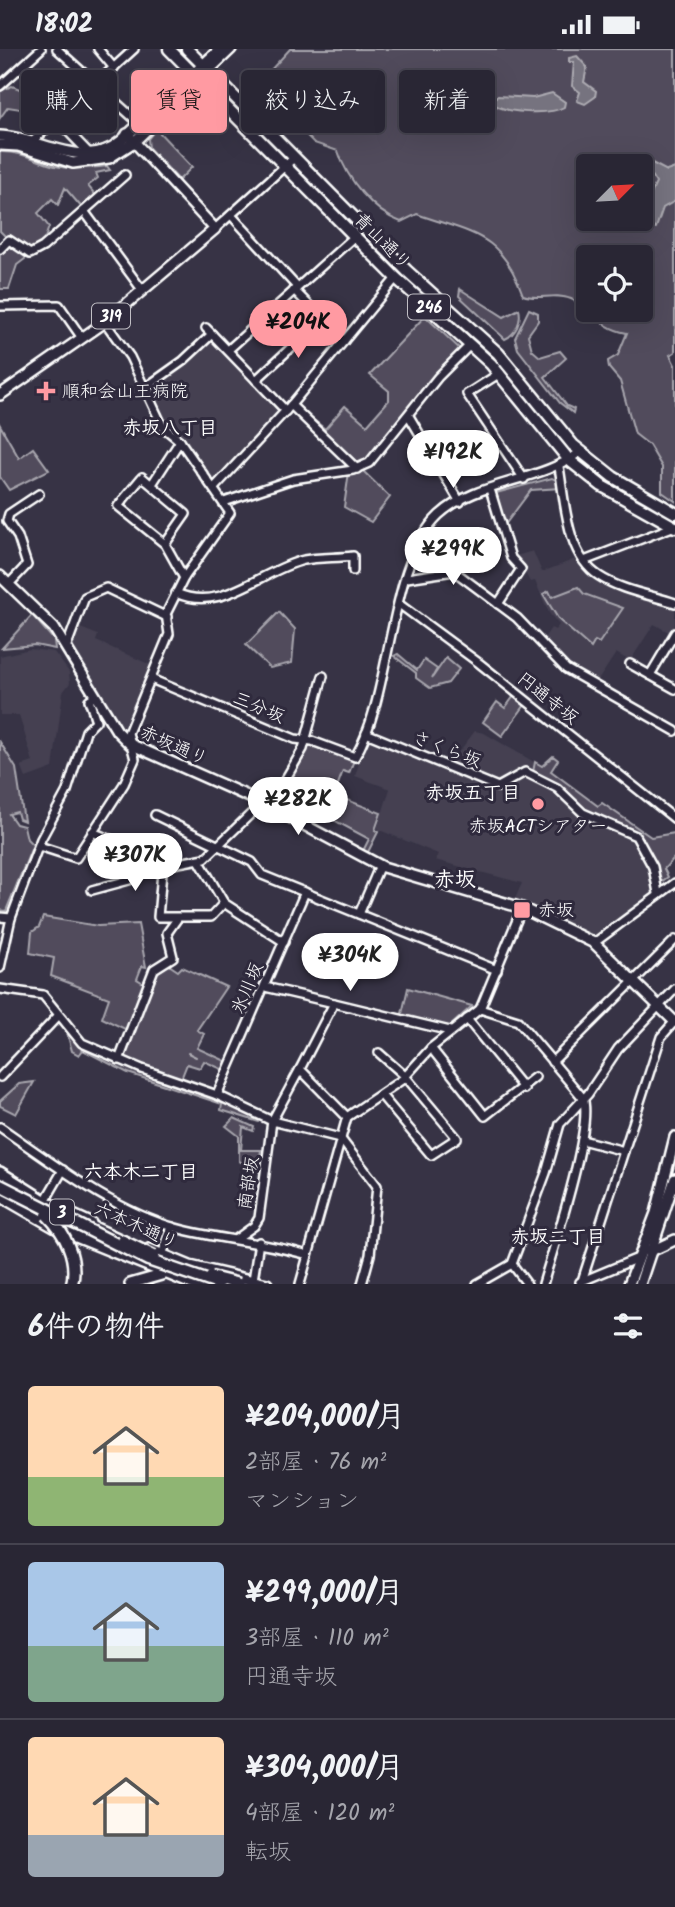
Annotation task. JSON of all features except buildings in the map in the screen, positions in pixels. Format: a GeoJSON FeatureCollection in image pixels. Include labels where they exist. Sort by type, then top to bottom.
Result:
{"type":"FeatureCollection","features":[{"type":"Feature","properties":{"kind":"highway","name":"青山通り"},"geometry":{"type":"LineString","coordinates":[[169,49],[192,70]]}},
{"type":"Feature","properties":{"kind":"highway","name":"青山通り"},"geometry":{"type":"LineString","coordinates":[[187,49],[407,271],[498,353],[580,452],[613,477],[675,513]]}},
{"type":"Feature","properties":{"kind":"highway","name":"青山通り"},"geometry":{"type":"LineString","coordinates":[[227,106],[396,278],[500,373],[563,464],[674,527]]}},
{"type":"Feature","properties":{"kind":"highway","name":"3"},"geometry":{"type":"LineString","coordinates":[[0,1181],[82,1230],[148,1261],[218,1284]]}},
{"type":"Feature","properties":{"kind":"highway","name":"3"},"geometry":{"type":"LineString","coordinates":[[0,1181],[150,1254],[201,1274],[239,1284]]}},
{"type":"Feature","properties":{"kind":"highway"},"geometry":{"type":"LineString","coordinates":[[0,1181],[43,1211],[59,1228],[73,1258],[70,1284]]}},
{"type":"Feature","properties":{"kind":"highway"},"geometry":{"type":"LineString","coordinates":[[192,1284],[207,1284]]}},
{"type":"Feature","properties":{"kind":"main road"},"geometry":{"type":"LineString","coordinates":[[206,68],[220,49]]}},
{"type":"Feature","properties":{"kind":"main road"},"geometry":{"type":"LineString","coordinates":[[206,68],[232,49]]}},
{"type":"Feature","properties":{"kind":"main road"},"geometry":{"type":"LineString","coordinates":[[0,136],[33,141],[65,152],[89,153],[114,146],[131,130]]}},
{"type":"Feature","properties":{"kind":"main road"},"geometry":{"type":"LineString","coordinates":[[0,145],[18,146],[64,161],[84,163],[109,158],[143,133]]}},
{"type":"Feature","properties":{"kind":"main road"},"geometry":{"type":"LineString","coordinates":[[127,134],[213,228]]}},
{"type":"Feature","properties":{"kind":"main road","name":"319"},"geometry":{"type":"LineString","coordinates":[[104,320],[140,286],[213,228]]}},
{"type":"Feature","properties":{"kind":"main road","name":"319"},"geometry":{"type":"LineString","coordinates":[[0,395],[104,320],[213,228]]}},
{"type":"Feature","properties":{"kind":"main road","name":"319"},"geometry":{"type":"LineString","coordinates":[[0,389],[81,336]]}},
{"type":"Feature","properties":{"kind":"main road","name":"赤坂通り"},"geometry":{"type":"LineString","coordinates":[[0,576],[54,628],[117,731],[130,744],[263,803],[380,865],[522,908],[594,943],[675,1021]]}},
{"type":"Feature","properties":{"kind":"main road"},"geometry":{"type":"LineString","coordinates":[[629,1284],[656,1213],[675,1137]]}},
{"type":"Feature","properties":{"kind":"main road"},"geometry":{"type":"LineString","coordinates":[[640,1284],[675,1179]]}},
{"type":"Feature","properties":{"kind":"main road","name":"六本木通り"},"geometry":{"type":"LineString","coordinates":[[0,1181],[151,1251],[190,1266],[267,1284]]}},
{"type":"Feature","properties":{"kind":"main road","name":"六本木通り"},"geometry":{"type":"LineString","coordinates":[[0,1196],[59,1230],[192,1284]]}},
{"type":"Feature","properties":{"kind":"main road"},"geometry":{"type":"LineString","coordinates":[[59,1230],[72,1265],[70,1284]]}},
{"type":"Feature","properties":{"kind":"main road"},"geometry":{"type":"LineString","coordinates":[[638,1258],[675,1240]]}},
{"type":"Feature","properties":{"kind":"main road"},"geometry":{"type":"LineString","coordinates":[[151,1251],[178,1270],[232,1284]]}},
{"type":"Feature","properties":{"kind":"main road"},"geometry":{"type":"LineString","coordinates":[[130,1284],[190,1266]]}},
{"type":"Feature","properties":{"kind":"street"},"geometry":{"type":"LineString","coordinates":[[0,86],[41,49]]}},
{"type":"Feature","properties":{"kind":"street"},"geometry":{"type":"LineString","coordinates":[[57,49],[80,70]]}},
{"type":"Feature","properties":{"kind":"street"},"geometry":{"type":"LineString","coordinates":[[98,49],[114,68]]}},
{"type":"Feature","properties":{"kind":"street"},"geometry":{"type":"LineString","coordinates":[[112,70],[134,49]]}},
{"type":"Feature","properties":{"kind":"street"},"geometry":{"type":"LineString","coordinates":[[117,103],[131,116]]}},
{"type":"Feature","properties":{"kind":"street"},"geometry":{"type":"LineString","coordinates":[[33,141],[42,133]]}},
{"type":"Feature","properties":{"kind":"street"},"geometry":{"type":"LineString","coordinates":[[69,133],[89,153]]}},
{"type":"Feature","properties":{"kind":"street"},"geometry":{"type":"LineString","coordinates":[[213,228],[294,155]]}},
{"type":"Feature","properties":{"kind":"street"},"geometry":{"type":"LineString","coordinates":[[213,228],[231,215],[284,164]]}},
{"type":"Feature","properties":{"kind":"street"},"geometry":{"type":"LineString","coordinates":[[0,249],[9,240],[30,254],[43,247],[125,175]]}},
{"type":"Feature","properties":{"kind":"street"},"geometry":{"type":"LineString","coordinates":[[84,211],[140,286]]}},
{"type":"Feature","properties":{"kind":"street"},"geometry":{"type":"LineString","coordinates":[[231,215],[344,341]]}},
{"type":"Feature","properties":{"kind":"street"},"geometry":{"type":"LineString","coordinates":[[228,350],[355,236]]}},
{"type":"Feature","properties":{"kind":"street"},"geometry":{"type":"LineString","coordinates":[[215,487],[288,408],[396,278]]}},
{"type":"Feature","properties":{"kind":"street"},"geometry":{"type":"LineString","coordinates":[[0,306],[58,305],[81,336]]}},
{"type":"Feature","properties":{"kind":"street"},"geometry":{"type":"LineString","coordinates":[[256,380],[322,319]]}},
{"type":"Feature","properties":{"kind":"street"},"geometry":{"type":"LineString","coordinates":[[39,846],[75,859],[124,784],[135,759],[128,733],[169,634],[167,617],[176,593],[230,513],[215,487],[180,441],[163,427],[130,357],[104,320]]}},
{"type":"Feature","properties":{"kind":"street"},"geometry":{"type":"LineString","coordinates":[[206,328],[256,380],[357,469]]}},
{"type":"Feature","properties":{"kind":"street"},"geometry":{"type":"LineString","coordinates":[[145,388],[183,361],[212,334]]}},
{"type":"Feature","properties":{"kind":"street"},"geometry":{"type":"LineString","coordinates":[[224,502],[293,479],[357,469],[379,453],[438,377],[470,345]]}},
{"type":"Feature","properties":{"kind":"street"},"geometry":{"type":"LineString","coordinates":[[500,373],[467,394],[524,478]]}},
{"type":"Feature","properties":{"kind":"street"},"geometry":{"type":"LineString","coordinates":[[409,416],[460,502]]}},
{"type":"Feature","properties":{"kind":"street"},"geometry":{"type":"LineString","coordinates":[[152,484],[180,441]]}},
{"type":"Feature","properties":{"kind":"street"},"geometry":{"type":"LineString","coordinates":[[366,733],[407,578],[419,545],[432,523],[460,502],[563,464],[580,452]]}},
{"type":"Feature","properties":{"kind":"street"},"geometry":{"type":"LineString","coordinates":[[563,464],[570,529],[584,561],[595,574],[606,580],[675,603]]}},
{"type":"Feature","properties":{"kind":"street"},"geometry":{"type":"LineString","coordinates":[[165,544],[186,515],[142,477],[118,506],[165,544],[184,578]]}},
{"type":"Feature","properties":{"kind":"street"},"geometry":{"type":"LineString","coordinates":[[490,489],[511,558],[521,569],[498,604]]}},
{"type":"Feature","properties":{"kind":"street"},"geometry":{"type":"LineString","coordinates":[[9,584],[27,565],[18,537],[7,521],[9,514],[39,494]]}},
{"type":"Feature","properties":{"kind":"street"},"geometry":{"type":"LineString","coordinates":[[584,561],[674,527]]}},
{"type":"Feature","properties":{"kind":"street"},"geometry":{"type":"LineString","coordinates":[[176,593],[187,598],[220,597],[278,569],[303,561],[352,556],[354,571]]}},
{"type":"Feature","properties":{"kind":"street"},"geometry":{"type":"LineString","coordinates":[[407,578],[454,571],[517,618],[566,669],[675,731]]}},
{"type":"Feature","properties":{"kind":"street"},"geometry":{"type":"LineString","coordinates":[[66,648],[85,597],[106,588],[167,617]]}},
{"type":"Feature","properties":{"kind":"street","name":"円通寺坂"},"geometry":{"type":"LineString","coordinates":[[399,604],[675,818]]}},
{"type":"Feature","properties":{"kind":"street"},"geometry":{"type":"LineString","coordinates":[[650,675],[672,643],[675,633]]}},
{"type":"Feature","properties":{"kind":"street"},"geometry":{"type":"LineString","coordinates":[[630,664],[675,689]]}},
{"type":"Feature","properties":{"kind":"street"},"geometry":{"type":"LineString","coordinates":[[92,832],[173,864],[199,860],[219,846],[263,803],[278,793],[305,741],[323,676]]}},
{"type":"Feature","properties":{"kind":"street","name":"三分坂"},"geometry":{"type":"LineString","coordinates":[[151,680],[305,741],[312,741],[355,757],[366,733]]}},
{"type":"Feature","properties":{"kind":"street"},"geometry":{"type":"LineString","coordinates":[[0,968],[11,918],[51,815],[67,791],[86,730],[96,721],[89,700],[95,696]]}},
{"type":"Feature","properties":{"kind":"street","name":"さくら坂"},"geometry":{"type":"LineString","coordinates":[[366,733],[498,787],[506,785],[517,775],[532,774],[557,788],[583,813],[631,832],[640,841],[653,867],[658,893]]}},
{"type":"Feature","properties":{"kind":"street"},"geometry":{"type":"LineString","coordinates":[[155,815],[252,862],[262,875],[497,969]]}},
{"type":"Feature","properties":{"kind":"street"},"geometry":{"type":"LineString","coordinates":[[92,890],[129,880],[140,852]]}},
{"type":"Feature","properties":{"kind":"street"},"geometry":{"type":"LineString","coordinates":[[199,860],[224,903],[284,942]]}},
{"type":"Feature","properties":{"kind":"street"},"geometry":{"type":"LineString","coordinates":[[163,861],[158,917],[211,917],[224,903]]}},
{"type":"Feature","properties":{"kind":"street"},"geometry":{"type":"LineString","coordinates":[[359,914],[380,865]]}},
{"type":"Feature","properties":{"kind":"street"},"geometry":{"type":"LineString","coordinates":[[594,943],[675,883]]}},
{"type":"Feature","properties":{"kind":"street","name":"氷川坂"},"geometry":{"type":"LineString","coordinates":[[217,1095],[305,892]]}},
{"type":"Feature","properties":{"kind":"street"},"geometry":{"type":"LineString","coordinates":[[300,1284],[347,1117],[405,1076],[450,1031],[480,1009],[522,908]]}},
{"type":"Feature","properties":{"kind":"street"},"geometry":{"type":"LineString","coordinates":[[0,917],[11,918]]}},
{"type":"Feature","properties":{"kind":"street"},"geometry":{"type":"LineString","coordinates":[[119,1060],[154,969],[173,957],[167,933],[177,919]]}},
{"type":"Feature","properties":{"kind":"street"},"geometry":{"type":"LineString","coordinates":[[552,1062],[675,940]]}},
{"type":"Feature","properties":{"kind":"street"},"geometry":{"type":"LineString","coordinates":[[265,986],[450,1031]]}},
{"type":"Feature","properties":{"kind":"street"},"geometry":{"type":"LineString","coordinates":[[0,989],[43,995],[82,1043],[119,1060],[217,1095],[272,1121],[340,1138],[377,1186],[370,1255],[362,1284]]}},
{"type":"Feature","properties":{"kind":"street"},"geometry":{"type":"LineString","coordinates":[[477,1284],[512,1264],[546,1173],[555,1135],[564,1118],[583,1098],[618,1049],[675,989]]}},
{"type":"Feature","properties":{"kind":"street","name":"南部坂"},"geometry":{"type":"LineString","coordinates":[[236,1239],[254,1226],[259,1218],[272,1121],[334,1003]]}},
{"type":"Feature","properties":{"kind":"street"},"geometry":{"type":"LineString","coordinates":[[480,1009],[517,1020],[583,1098],[586,1107],[582,1140],[544,1284]]}},
{"type":"Feature","properties":{"kind":"street"},"geometry":{"type":"LineString","coordinates":[[0,1077],[58,1016]]}},
{"type":"Feature","properties":{"kind":"street"},"geometry":{"type":"LineString","coordinates":[[467,1019],[524,1089]]}},
{"type":"Feature","properties":{"kind":"street"},"geometry":{"type":"LineString","coordinates":[[580,1283],[661,1037],[675,1021]]}},
{"type":"Feature","properties":{"kind":"street"},"geometry":{"type":"LineString","coordinates":[[431,1048],[485,1116],[524,1089],[535,1077]]}},
{"type":"Feature","properties":{"kind":"street"},"geometry":{"type":"LineString","coordinates":[[379,1053],[405,1076],[457,1138],[431,1155],[381,1095]]}},
{"type":"Feature","properties":{"kind":"street"},"geometry":{"type":"LineString","coordinates":[[299,1069],[347,1117]]}},
{"type":"Feature","properties":{"kind":"street"},"geometry":{"type":"LineString","coordinates":[[0,1127],[62,1170],[132,1209],[172,1227],[260,1242],[308,1255]]}},
{"type":"Feature","properties":{"kind":"street"},"geometry":{"type":"LineString","coordinates":[[582,1140],[624,1151]]}},
{"type":"Feature","properties":{"kind":"street"},"geometry":{"type":"LineString","coordinates":[[45,1201],[62,1170]]}},
{"type":"Feature","properties":{"kind":"street"},"geometry":{"type":"LineString","coordinates":[[0,1181],[17,1207]]}},
{"type":"Feature","properties":{"kind":"street"},"geometry":{"type":"LineString","coordinates":[[162,1255],[172,1227]]}},
{"type":"Feature","properties":{"kind":"street"},"geometry":{"type":"LineString","coordinates":[[253,1280],[260,1242]]}},
{"type":"Feature","properties":{"kind":"street"},"geometry":{"type":"LineString","coordinates":[[580,1283],[638,1258]]}},
{"type":"Feature","properties":{"kind":"street"},"geometry":{"type":"LineString","coordinates":[[512,1264],[527,1284]]}},
{"type":"Feature","properties":{"kind":"shaded area"},"geometry":{"type":"Polygon","coordinates":[[[290,49],[675,49],[675,352],[670,355],[675,365],[675,501],[662,492],[662,467],[649,445],[635,434],[620,381],[609,368],[608,361],[618,355],[627,333],[602,322],[653,322],[653,245],[576,245],[576,302],[565,297],[523,295],[504,258],[482,238],[417,214],[401,222],[381,211],[362,193],[348,173],[338,151],[314,143],[304,133],[385,133],[385,70],[271,70],[290,49]]]}},
{"type":"Feature","properties":{"kind":"shaded area"},"geometry":{"type":"Polygon","coordinates":[[[577,56],[587,67],[584,82],[596,91],[595,97],[585,104],[577,101],[580,92],[572,86],[574,62],[569,62],[569,58],[577,56]]]}},
{"type":"Feature","properties":{"kind":"shaded area"},"geometry":{"type":"Polygon","coordinates":[[[12,86],[20,89],[21,109],[8,107],[0,118],[0,91],[12,86]]]}},
{"type":"Feature","properties":{"kind":"shaded area"},"geometry":{"type":"Polygon","coordinates":[[[552,93],[565,102],[564,107],[558,110],[527,112],[495,105],[495,97],[498,96],[533,98],[552,93]]]}},
{"type":"Feature","properties":{"kind":"shaded area"},"geometry":{"type":"Polygon","coordinates":[[[153,133],[160,133],[192,167],[179,180],[149,148],[148,139],[153,133]]]}},
{"type":"Feature","properties":{"kind":"shaded area"},"geometry":{"type":"Polygon","coordinates":[[[0,152],[22,155],[62,167],[107,166],[110,170],[96,173],[98,178],[88,186],[97,197],[83,209],[65,188],[58,205],[52,199],[38,213],[49,227],[42,246],[17,265],[9,289],[0,289],[0,249],[9,240],[0,231],[0,152]]]}},
{"type":"Feature","properties":{"kind":"shaded area"},"geometry":{"type":"Polygon","coordinates":[[[653,164],[667,171],[675,168],[675,201],[663,208],[656,228],[653,229],[653,190],[656,183],[653,178],[653,164]]]}},
{"type":"Feature","properties":{"kind":"shaded area"},"geometry":{"type":"Polygon","coordinates":[[[460,289],[504,317],[519,309],[520,318],[515,330],[505,339],[459,296],[460,289]]]}},
{"type":"Feature","properties":{"kind":"shaded area"},"geometry":{"type":"Polygon","coordinates":[[[529,309],[538,313],[538,321],[528,335],[532,350],[540,357],[560,351],[566,358],[545,377],[567,406],[574,409],[573,413],[560,403],[518,349],[515,338],[529,309]]]}},
{"type":"Feature","properties":{"kind":"shaded area"},"geometry":{"type":"Polygon","coordinates":[[[425,316],[461,350],[369,460],[359,464],[304,412],[325,429],[345,406],[367,425],[389,400],[389,391],[370,375],[425,316]]]}},
{"type":"Feature","properties":{"kind":"shaded area"},"geometry":{"type":"Polygon","coordinates":[[[211,337],[282,410],[216,483],[184,443],[166,428],[148,390],[211,337]]]}},
{"type":"Feature","properties":{"kind":"shaded area"},"geometry":{"type":"Polygon","coordinates":[[[0,425],[19,458],[33,448],[49,470],[9,490],[0,477],[0,425]]]}},
{"type":"Feature","properties":{"kind":"shaded area"},"geometry":{"type":"Polygon","coordinates":[[[362,470],[390,497],[371,522],[344,507],[349,472],[362,470]]]}},
{"type":"Feature","properties":{"kind":"shaded area"},"geometry":{"type":"Polygon","coordinates":[[[552,478],[559,482],[560,488],[531,490],[504,526],[496,493],[552,478]]]}},
{"type":"Feature","properties":{"kind":"shaded area"},"geometry":{"type":"Polygon","coordinates":[[[533,551],[542,572],[578,558],[590,574],[604,583],[675,607],[675,630],[672,634],[654,624],[630,661],[616,653],[595,685],[568,668],[542,641],[551,628],[555,630],[559,625],[549,613],[535,581],[530,582],[516,556],[533,551]]]}},
{"type":"Feature","properties":{"kind":"shaded area"},"geometry":{"type":"Polygon","coordinates":[[[578,587],[584,594],[623,608],[599,643],[595,641],[591,648],[559,620],[543,594],[549,591],[552,597],[578,587]]]}},
{"type":"Feature","properties":{"kind":"shaded area"},"geometry":{"type":"Polygon","coordinates":[[[279,612],[295,629],[292,663],[270,668],[246,645],[279,612]]]}},
{"type":"Feature","properties":{"kind":"shaded area"},"geometry":{"type":"Polygon","coordinates":[[[32,615],[54,640],[55,649],[35,645],[2,648],[32,615]]]}},
{"type":"Feature","properties":{"kind":"shaded area"},"geometry":{"type":"Polygon","coordinates":[[[78,627],[98,635],[96,641],[151,665],[125,725],[120,725],[111,712],[71,644],[78,627]]]}},
{"type":"Feature","properties":{"kind":"shaded area"},"geometry":{"type":"Polygon","coordinates":[[[30,649],[54,652],[69,672],[70,683],[63,692],[53,768],[26,778],[21,766],[33,762],[19,715],[0,715],[0,656],[30,649]]]}},
{"type":"Feature","properties":{"kind":"shaded area"},"geometry":{"type":"Polygon","coordinates":[[[398,654],[417,670],[424,660],[437,669],[432,678],[446,658],[459,669],[448,683],[430,688],[394,656],[398,654]]]}},
{"type":"Feature","properties":{"kind":"shaded area"},"geometry":{"type":"Polygon","coordinates":[[[514,696],[525,705],[502,736],[483,722],[497,702],[505,708],[514,696]]]}},
{"type":"Feature","properties":{"kind":"shaded area"},"geometry":{"type":"Polygon","coordinates":[[[475,731],[484,733],[534,762],[531,777],[556,792],[588,820],[619,829],[634,839],[649,862],[656,891],[591,938],[514,901],[522,883],[435,860],[438,854],[377,829],[390,789],[355,776],[367,739],[371,737],[451,769],[451,762],[475,731]]]}},
{"type":"Feature","properties":{"kind":"shaded area"},"geometry":{"type":"Polygon","coordinates":[[[0,742],[16,768],[24,821],[19,819],[17,812],[9,814],[16,824],[24,826],[27,839],[33,845],[6,911],[0,910],[0,742]]]}},
{"type":"Feature","properties":{"kind":"shaded area"},"geometry":{"type":"Polygon","coordinates":[[[309,745],[354,760],[349,773],[343,771],[334,795],[381,813],[375,830],[378,832],[366,856],[362,853],[369,839],[315,810],[319,804],[290,781],[309,745]]]}},
{"type":"Feature","properties":{"kind":"shaded area"},"geometry":{"type":"Polygon","coordinates":[[[553,756],[558,760],[551,771],[598,806],[602,803],[651,837],[675,833],[675,857],[664,869],[668,877],[661,882],[641,843],[626,831],[592,821],[557,791],[532,777],[535,762],[542,766],[553,756]]]}},
{"type":"Feature","properties":{"kind":"shaded area"},"geometry":{"type":"Polygon","coordinates":[[[43,917],[98,926],[138,924],[146,967],[142,966],[137,979],[145,984],[127,1030],[102,1018],[109,998],[51,976],[54,958],[30,953],[32,932],[39,927],[43,917]]]}},
{"type":"Feature","properties":{"kind":"shaded area"},"geometry":{"type":"Polygon","coordinates":[[[169,965],[178,971],[182,967],[226,987],[197,1030],[204,1034],[197,1048],[230,1063],[226,1071],[204,1061],[200,1068],[187,1064],[181,1079],[121,1059],[154,975],[169,965]]]}},
{"type":"Feature","properties":{"kind":"shaded area"},"geometry":{"type":"Polygon","coordinates":[[[408,988],[472,1006],[447,1029],[401,1018],[408,988]]]}},
{"type":"Feature","properties":{"kind":"shaded area"},"geometry":{"type":"Polygon","coordinates":[[[66,1029],[86,1045],[108,1057],[212,1096],[259,1122],[221,1110],[222,1104],[128,1073],[83,1050],[79,1055],[72,1051],[66,1029]]]}},
{"type":"Feature","properties":{"kind":"shaded area"},"geometry":{"type":"Polygon","coordinates":[[[34,1082],[16,1114],[0,1106],[0,1101],[19,1084],[34,1082]]]}},
{"type":"Feature","properties":{"kind":"shaded area"},"geometry":{"type":"Polygon","coordinates":[[[234,1118],[254,1127],[253,1131],[243,1127],[241,1150],[261,1150],[258,1171],[239,1161],[239,1136],[226,1126],[234,1118]]]}},
{"type":"Feature","properties":{"kind":"waterway"},"geometry":{"type":"LineString","coordinates":[[188,1053],[196,1057]]}},
{"type":"Feature","properties":{"kind":"place","name":"順和会山王病院"},"geometry":{"type":"Point","coordinates":[46,391]}},
{"type":"Feature","properties":{"kind":"place","name":"赤坂ACTシアター"},"geometry":{"type":"Point","coordinates":[538,804]}},
{"type":"Feature","properties":{"kind":"place","name":"赤坂"},"geometry":{"type":"Point","coordinates":[522,910]}},
{"type":"Feature","properties":{"kind":"district","name":"赤坂八丁目"},"geometry":{"type":"Point","coordinates":[170,427]}},
{"type":"Feature","properties":{"kind":"district","name":"赤坂五丁目"},"geometry":{"type":"Point","coordinates":[473,792]}},
{"type":"Feature","properties":{"kind":"district","name":"赤坂"},"geometry":{"type":"Point","coordinates":[455,879]}},
{"type":"Feature","properties":{"kind":"district","name":"六本木二丁目"},"geometry":{"type":"Point","coordinates":[141,1171]}},
{"type":"Feature","properties":{"kind":"district","name":"赤坂二丁目"},"geometry":{"type":"Point","coordinates":[558,1236]}}]}
